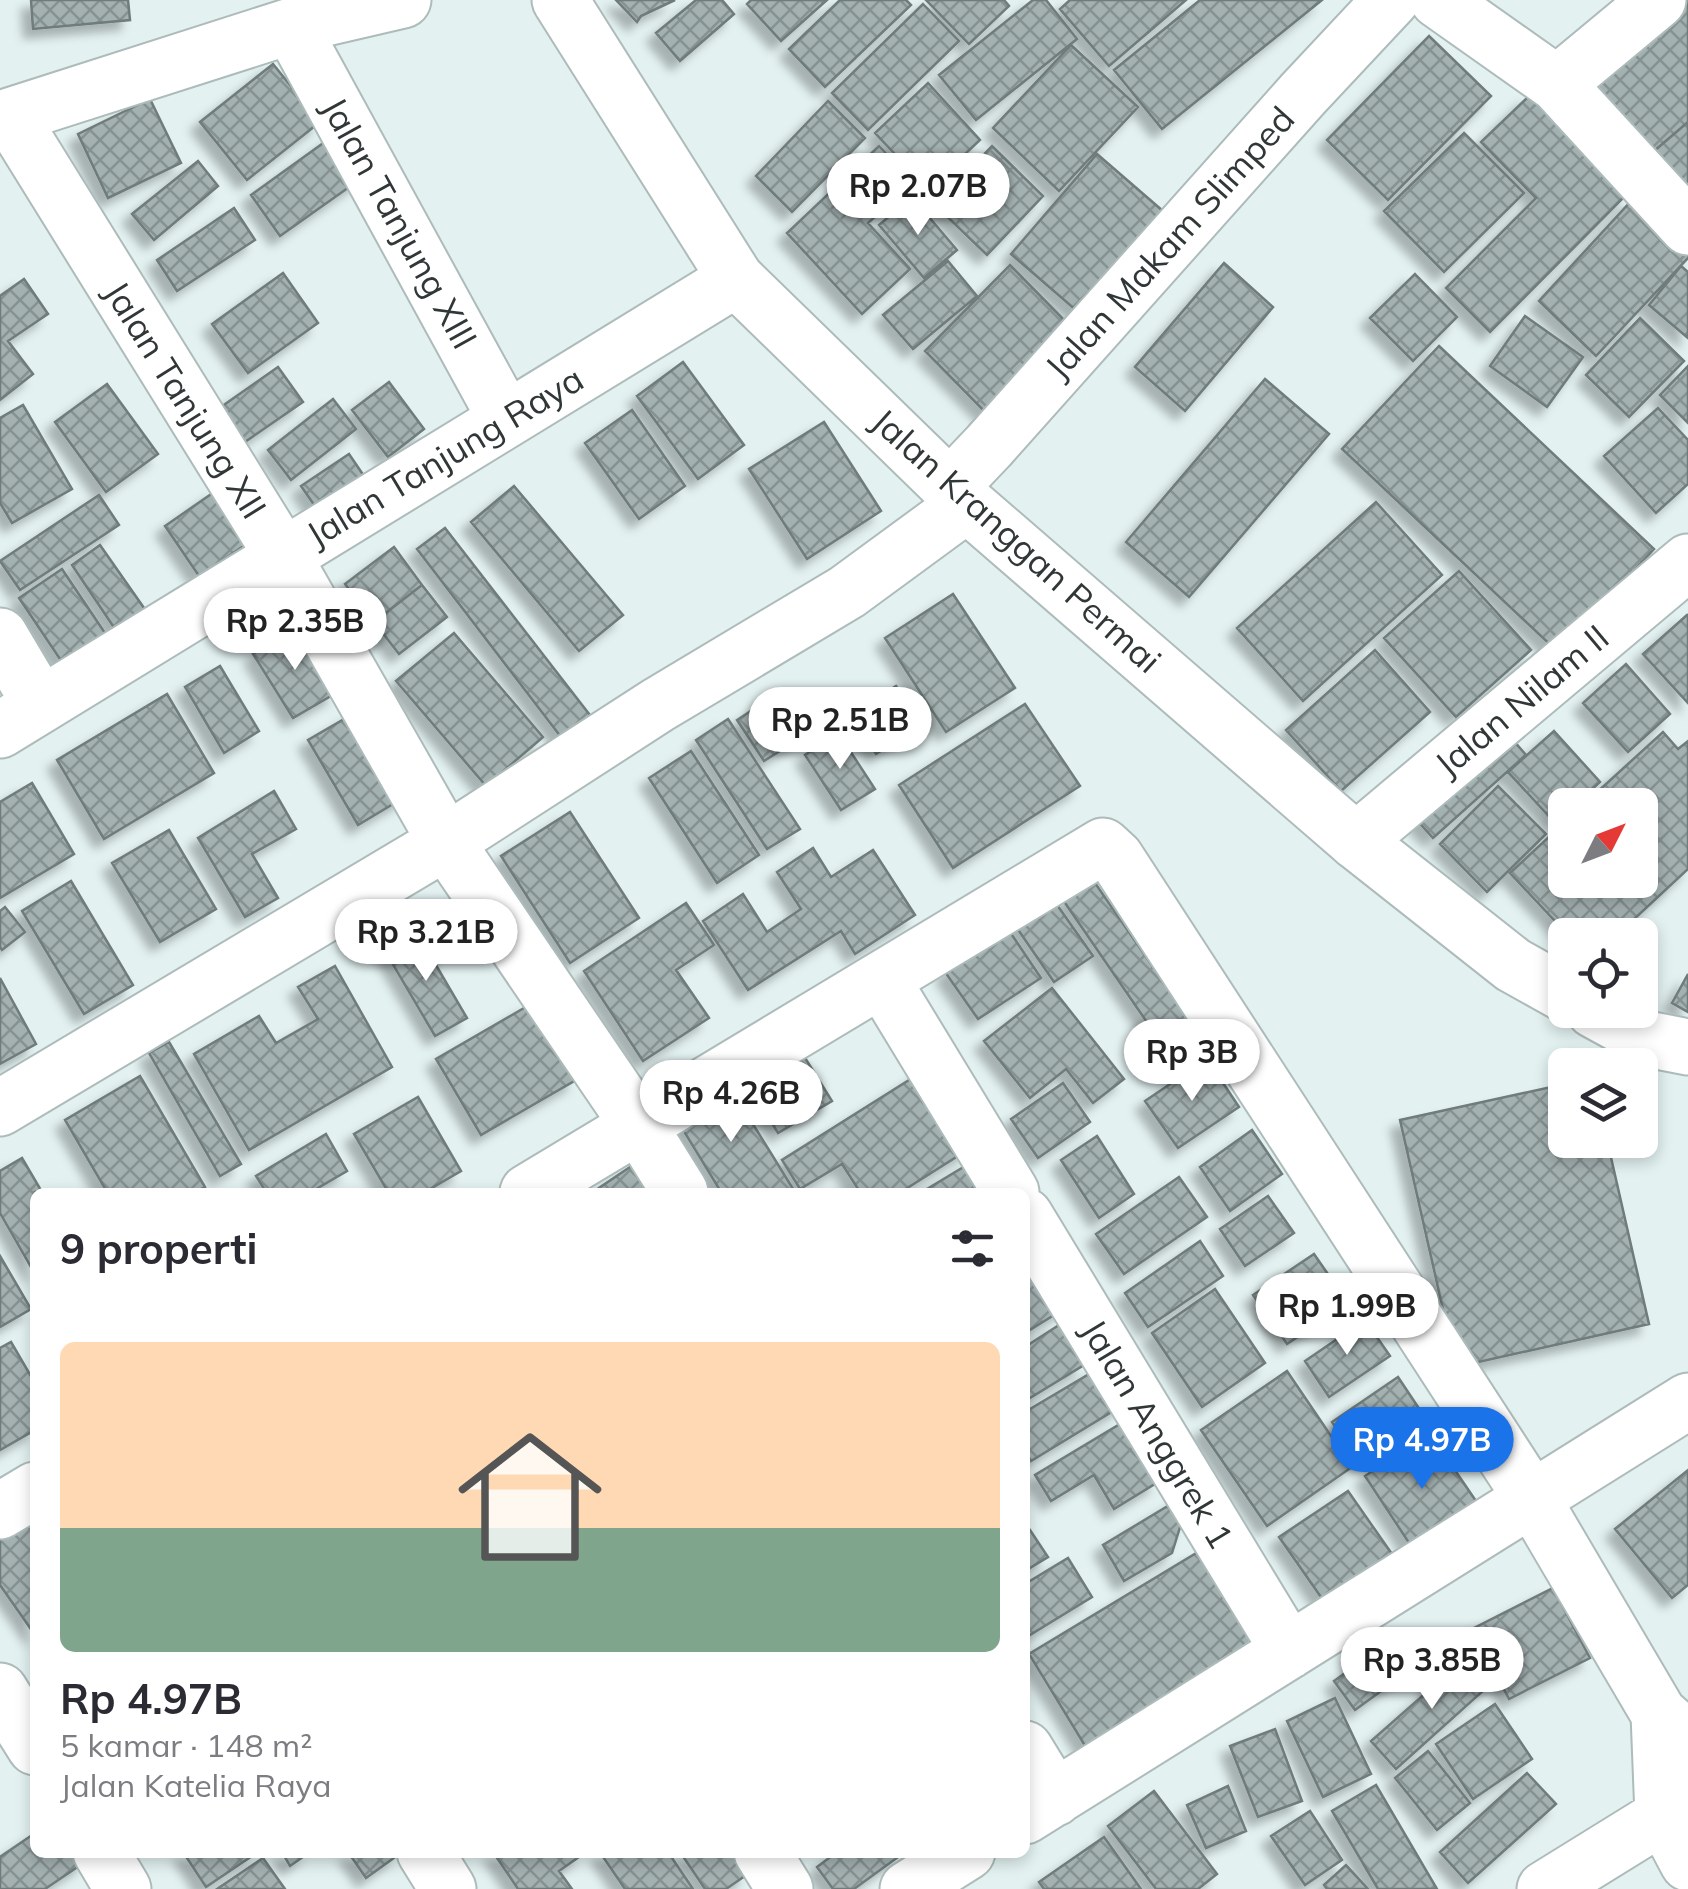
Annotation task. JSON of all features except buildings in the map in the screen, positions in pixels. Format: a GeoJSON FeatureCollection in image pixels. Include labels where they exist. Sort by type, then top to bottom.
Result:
{"type":"FeatureCollection","features":[{"type":"Feature","properties":{"kind":"street"},"geometry":{"type":"LineString","coordinates":[[5,117],[291,26],[404,0]]}},
{"type":"Feature","properties":{"kind":"street","name":"Jalan Kranggan Permai"},"geometry":{"type":"LineString","coordinates":[[560,0],[736,279],[958,496],[1356,841],[1513,965],[1548,985]]}},
{"type":"Feature","properties":{"kind":"street","name":"Jalan Makam Slimped"},"geometry":{"type":"LineString","coordinates":[[0,1108],[446,842],[658,704],[847,592],[958,496],[990,446],[1391,0]]}},
{"type":"Feature","properties":{"kind":"street"},"geometry":{"type":"LineString","coordinates":[[1438,0],[1557,84],[1688,228]]}},
{"type":"Feature","properties":{"kind":"street"},"geometry":{"type":"LineString","coordinates":[[1557,84],[1658,0]]}},
{"type":"Feature","properties":{"kind":"street","name":"Jalan Tanjung XIII"},"geometry":{"type":"LineString","coordinates":[[291,26],[506,419]]}},
{"type":"Feature","properties":{"kind":"street","name":"Jalan Tanjung XII"},"geometry":{"type":"LineString","coordinates":[[5,117],[283,556],[446,842],[678,1188]]}},
{"type":"Feature","properties":{"kind":"street","name":"Jalan Tanjung Raya"},"geometry":{"type":"LineString","coordinates":[[20,718],[736,279]]}},
{"type":"Feature","properties":{"kind":"street","name":"Jalan Nilam II"},"geometry":{"type":"LineString","coordinates":[[1356,841],[1688,562]]}},
{"type":"Feature","properties":{"kind":"street"},"geometry":{"type":"LineString","coordinates":[[0,636],[20,718]]}},
{"type":"Feature","properties":{"kind":"street"},"geometry":{"type":"LineString","coordinates":[[535,1188],[1102,846],[1127,874],[1532,1500],[1674,1727],[1680,1825],[1544,1889]]}},
{"type":"Feature","properties":{"kind":"street"},"geometry":{"type":"LineString","coordinates":[[882,980],[1008,1188]]}},
{"type":"Feature","properties":{"kind":"street"},"geometry":{"type":"LineString","coordinates":[[1627,1028],[1647,1039],[1688,1048]]}},
{"type":"Feature","properties":{"kind":"street","name":"Jalan Anggrek 1"},"geometry":{"type":"LineString","coordinates":[[1030,1224],[1289,1651]]}},
{"type":"Feature","properties":{"kind":"street"},"geometry":{"type":"LineString","coordinates":[[1030,1768],[1040,1807],[1688,1401]]}},
{"type":"Feature","properties":{"kind":"street"},"geometry":{"type":"LineString","coordinates":[[0,1511],[30,1493]]}},
{"type":"Feature","properties":{"kind":"street"},"geometry":{"type":"LineString","coordinates":[[0,1691],[30,1739]]}},
{"type":"Feature","properties":{"kind":"street"},"geometry":{"type":"LineString","coordinates":[[105,1858],[124,1889]]}},
{"type":"Feature","properties":{"kind":"street"},"geometry":{"type":"LineString","coordinates":[[429,1858],[448,1889]]}},
{"type":"Feature","properties":{"kind":"street"},"geometry":{"type":"LineString","coordinates":[[766,1858],[785,1889]]}},
{"type":"Feature","properties":{"kind":"street"},"geometry":{"type":"LineString","coordinates":[[908,1889],[957,1858]]}}]}
